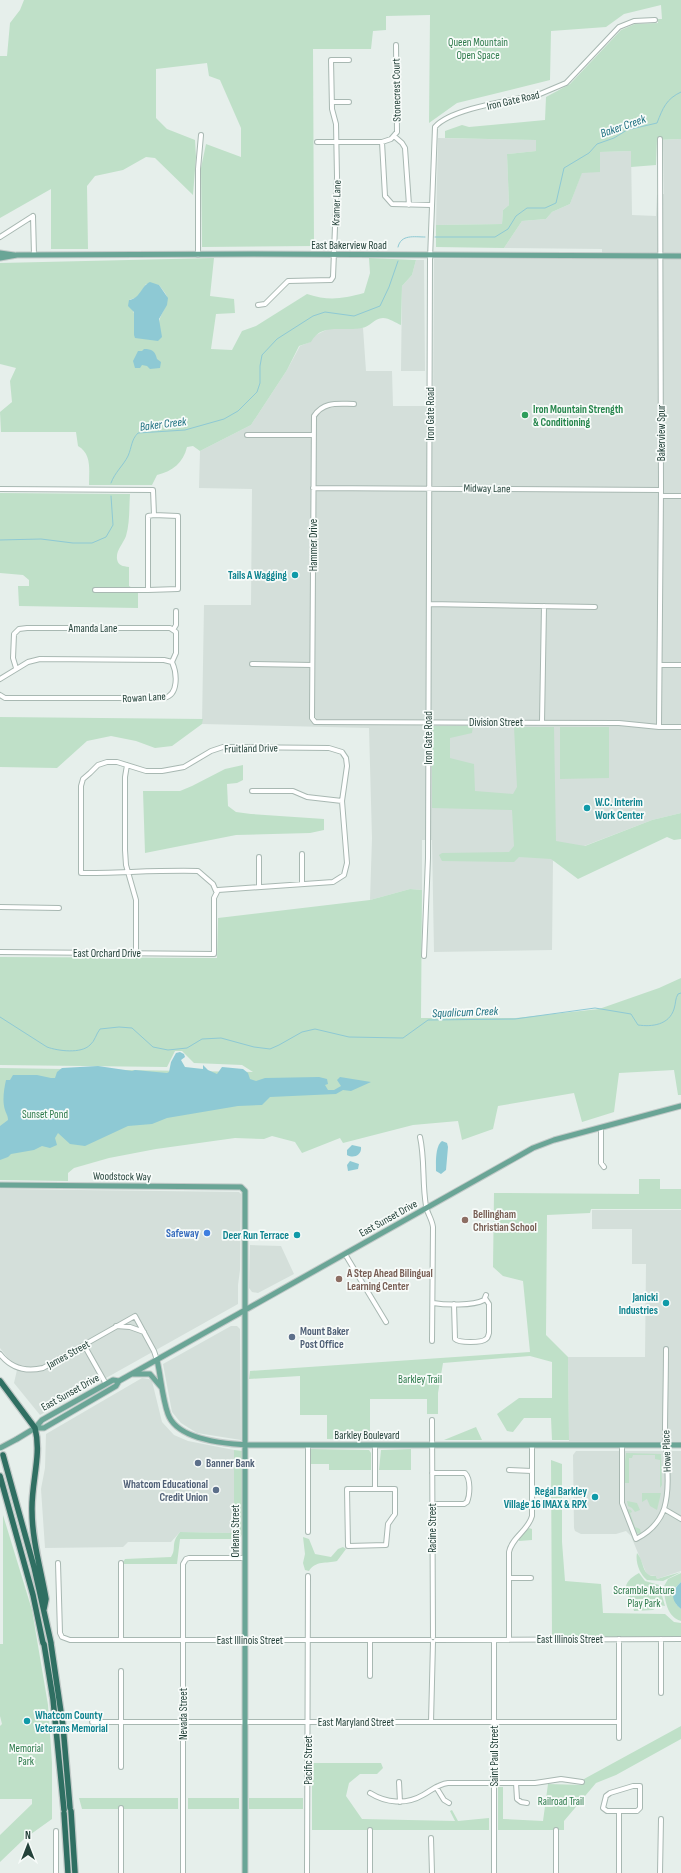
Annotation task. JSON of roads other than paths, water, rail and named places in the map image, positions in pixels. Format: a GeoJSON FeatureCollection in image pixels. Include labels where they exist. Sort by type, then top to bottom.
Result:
{"type":"FeatureCollection","features":[{"type":"Feature","properties":{"kind":"highway"},"geometry":{"type":"LineString","coordinates":[[0,1381],[35,1428],[38,1450],[32,1512],[46,1598],[44,1609]]}},
{"type":"Feature","properties":{"kind":"highway"},"geometry":{"type":"LineString","coordinates":[[3,1455],[44,1609],[51,1643],[63,1726],[76,1873]]}},
{"type":"Feature","properties":{"kind":"highway"},"geometry":{"type":"LineString","coordinates":[[0,1476],[33,1595],[44,1643],[52,1699],[64,1812],[68,1873]]}},
{"type":"Feature","properties":{"kind":"main road","name":"East Bakerview Road"},"geometry":{"type":"LineString","coordinates":[[0,252],[17,255],[198,254],[681,256]]}},
{"type":"Feature","properties":{"kind":"main road","name":"East Bakerview Road"},"geometry":{"type":"LineString","coordinates":[[0,258],[17,255]]}},
{"type":"Feature","properties":{"kind":"main road","name":"East Sunset Drive"},"geometry":{"type":"LineString","coordinates":[[35,1428],[44,1428],[116,1386],[119,1381],[533,1148],[554,1140],[681,1106]]}},
{"type":"Feature","properties":{"kind":"main road","name":"Woodstock Way"},"geometry":{"type":"LineString","coordinates":[[0,1185],[241,1187],[244,1189]]}},
{"type":"Feature","properties":{"kind":"main road","name":"Orleans Street"},"geometry":{"type":"LineString","coordinates":[[244,1189],[245,1873]]}},
{"type":"Feature","properties":{"kind":"main road","name":"Barkley Boulevard"},"geometry":{"type":"LineString","coordinates":[[157,1360],[169,1416],[179,1429],[194,1437],[245,1445],[681,1445]]}},
{"type":"Feature","properties":{"kind":"main road"},"geometry":{"type":"LineString","coordinates":[[132,1374],[151,1375],[163,1390]]}},
{"type":"Feature","properties":{"kind":"main road","name":"East Sunset Drive"},"geometry":{"type":"LineString","coordinates":[[0,1448],[35,1428],[40,1421],[113,1380],[119,1381]]}},
{"type":"Feature","properties":{"kind":"street","name":"Iron Gate Road"},"geometry":{"type":"LineString","coordinates":[[424,956],[428,858],[430,255],[435,128],[439,122],[453,114],[552,90],[566,83],[619,27],[634,21],[655,20]]}},
{"type":"Feature","properties":{"kind":"street","name":"Stonecrest Court"},"geometry":{"type":"LineString","coordinates":[[382,142],[394,136],[396,132],[396,45]]}},
{"type":"Feature","properties":{"kind":"street","name":"Kramer Lane"},"geometry":{"type":"LineString","coordinates":[[258,305],[265,304],[288,281],[331,280],[334,273],[336,124],[332,102],[331,60],[349,60]]}},
{"type":"Feature","properties":{"kind":"street"},"geometry":{"type":"LineString","coordinates":[[332,102],[349,102]]}},
{"type":"Feature","properties":{"kind":"street"},"geometry":{"type":"LineString","coordinates":[[198,254],[198,169],[201,135]]}},
{"type":"Feature","properties":{"kind":"street"},"geometry":{"type":"LineString","coordinates":[[394,136],[405,148],[409,205]]}},
{"type":"Feature","properties":{"kind":"street","name":"Bakerview Spur"},"geometry":{"type":"LineString","coordinates":[[659,727],[661,496],[660,139]]}},
{"type":"Feature","properties":{"kind":"street"},"geometry":{"type":"LineString","coordinates":[[317,142],[382,142],[385,196],[392,204],[431,205]]}},
{"type":"Feature","properties":{"kind":"street"},"geometry":{"type":"LineString","coordinates":[[0,237],[33,216],[34,255]]}},
{"type":"Feature","properties":{"kind":"street","name":"Hammer Drive"},"geometry":{"type":"LineString","coordinates":[[312,718],[314,416],[319,409],[326,405],[354,404]]}},
{"type":"Feature","properties":{"kind":"street"},"geometry":{"type":"LineString","coordinates":[[247,435],[313,435]]}},
{"type":"Feature","properties":{"kind":"street","name":"Midway Lane"},"geometry":{"type":"LineString","coordinates":[[313,488],[661,490]]}},
{"type":"Feature","properties":{"kind":"street"},"geometry":{"type":"LineString","coordinates":[[0,489],[153,490],[154,515]]}},
{"type":"Feature","properties":{"kind":"street"},"geometry":{"type":"LineString","coordinates":[[661,496],[681,496]]}},
{"type":"Feature","properties":{"kind":"street"},"geometry":{"type":"LineString","coordinates":[[95,590],[148,590],[178,589],[178,516],[148,516],[148,590]]}},
{"type":"Feature","properties":{"kind":"street"},"geometry":{"type":"LineString","coordinates":[[429,604],[595,606]]}},
{"type":"Feature","properties":{"kind":"street"},"geometry":{"type":"LineString","coordinates":[[542,722],[544,606]]}},
{"type":"Feature","properties":{"kind":"street"},"geometry":{"type":"LineString","coordinates":[[0,679],[28,662],[40,659],[164,660],[172,662],[176,653],[176,632],[173,630],[176,625],[176,611]]}},
{"type":"Feature","properties":{"kind":"street","name":"Amanda Lane"},"geometry":{"type":"LineString","coordinates":[[16,668],[13,658],[14,634],[19,628],[170,628],[173,630]]}},
{"type":"Feature","properties":{"kind":"street","name":"Rowan Lane"},"geometry":{"type":"LineString","coordinates":[[0,695],[6,698],[164,698],[171,696],[175,689],[175,670],[172,662]]}},
{"type":"Feature","properties":{"kind":"street"},"geometry":{"type":"LineString","coordinates":[[252,664],[312,665]]}},
{"type":"Feature","properties":{"kind":"street"},"geometry":{"type":"LineString","coordinates":[[660,665],[681,665]]}},
{"type":"Feature","properties":{"kind":"street","name":"Division Street"},"geometry":{"type":"LineString","coordinates":[[312,718],[315,722],[620,723],[681,728]]}},
{"type":"Feature","properties":{"kind":"street","name":"Fruitland Drive"},"geometry":{"type":"LineString","coordinates":[[223,747],[329,748],[342,752],[347,762],[342,801],[347,863],[345,872],[341,878],[333,882],[216,891],[213,884],[198,871],[156,870],[129,874],[81,873],[81,786],[83,779],[98,765],[117,762],[146,770],[162,771],[184,767],[211,750],[223,747]]}},
{"type":"Feature","properties":{"kind":"street"},"geometry":{"type":"LineString","coordinates":[[127,765],[125,777],[125,850],[129,874],[136,900],[136,953]]}},
{"type":"Feature","properties":{"kind":"street"},"geometry":{"type":"LineString","coordinates":[[252,791],[293,791],[307,797],[342,801]]}},
{"type":"Feature","properties":{"kind":"street"},"geometry":{"type":"LineString","coordinates":[[302,854],[302,884]]}},
{"type":"Feature","properties":{"kind":"street"},"geometry":{"type":"LineString","coordinates":[[259,857],[259,887]]}},
{"type":"Feature","properties":{"kind":"street","name":"East Orchard Drive"},"geometry":{"type":"LineString","coordinates":[[0,952],[214,954],[214,898],[216,891]]}},
{"type":"Feature","properties":{"kind":"street"},"geometry":{"type":"LineString","coordinates":[[0,907],[59,908]]}},
{"type":"Feature","properties":{"kind":"street"},"geometry":{"type":"LineString","coordinates":[[601,1128],[601,1163],[604,1167]]}},
{"type":"Feature","properties":{"kind":"street"},"geometry":{"type":"LineString","coordinates":[[420,1137],[423,1153],[426,1208],[431,1218],[433,1227],[432,1341]]}},
{"type":"Feature","properties":{"kind":"street"},"geometry":{"type":"LineString","coordinates":[[345,1254],[386,1322]]}},
{"type":"Feature","properties":{"kind":"street"},"geometry":{"type":"LineString","coordinates":[[433,1303],[454,1304],[479,1302],[485,1297],[489,1304],[488,1338],[483,1341],[459,1342],[455,1339],[454,1304]]}},
{"type":"Feature","properties":{"kind":"street","name":"Barkley Boulevard"},"geometry":{"type":"LineString","coordinates":[[135,1316],[154,1350],[157,1360]]}},
{"type":"Feature","properties":{"kind":"street","name":"James Street"},"geometry":{"type":"LineString","coordinates":[[0,1354],[6,1361],[16,1367],[31,1370],[47,1366],[135,1316]]}},
{"type":"Feature","properties":{"kind":"street"},"geometry":{"type":"LineString","coordinates":[[115,1326],[130,1327],[144,1332]]}},
{"type":"Feature","properties":{"kind":"street"},"geometry":{"type":"LineString","coordinates":[[84,1345],[106,1384]]}},
{"type":"Feature","properties":{"kind":"street","name":"Howe Place"},"geometry":{"type":"LineString","coordinates":[[622,1445],[622,1503],[636,1539],[646,1534],[654,1525],[664,1509],[668,1475],[666,1445],[666,1349]]}},
{"type":"Feature","properties":{"kind":"street","name":"Racine Street"},"geometry":{"type":"LineString","coordinates":[[431,1722],[433,1640],[432,1420]]}},
{"type":"Feature","properties":{"kind":"street"},"geometry":{"type":"LineString","coordinates":[[308,1445],[308,1532]]}},
{"type":"Feature","properties":{"kind":"street"},"geometry":{"type":"LineString","coordinates":[[375,1445],[375,1489]]}},
{"type":"Feature","properties":{"kind":"street"},"geometry":{"type":"LineString","coordinates":[[509,1640],[510,1546],[529,1524],[532,1516],[532,1445]]}},
{"type":"Feature","properties":{"kind":"street"},"geometry":{"type":"LineString","coordinates":[[510,1470],[532,1471]]}},
{"type":"Feature","properties":{"kind":"street"},"geometry":{"type":"LineString","coordinates":[[432,1473],[465,1473],[468,1477],[469,1498],[464,1504],[432,1504]]}},
{"type":"Feature","properties":{"kind":"street"},"geometry":{"type":"LineString","coordinates":[[347,1489],[375,1489],[395,1489],[395,1514],[388,1524],[386,1545],[348,1546],[347,1489]]}},
{"type":"Feature","properties":{"kind":"street"},"geometry":{"type":"LineString","coordinates":[[509,1506],[532,1506]]}},
{"type":"Feature","properties":{"kind":"street"},"geometry":{"type":"LineString","coordinates":[[664,1509],[681,1519]]}},
{"type":"Feature","properties":{"kind":"street","name":"Nevada Street"},"geometry":{"type":"LineString","coordinates":[[183,1873],[183,1564],[186,1559],[189,1558],[245,1558]]}},
{"type":"Feature","properties":{"kind":"street","name":"East Illinois Street"},"geometry":{"type":"LineString","coordinates":[[58,1563],[60,1633],[62,1637],[70,1640],[681,1639]]}},
{"type":"Feature","properties":{"kind":"street"},"geometry":{"type":"LineString","coordinates":[[121,1563],[121,1640]]}},
{"type":"Feature","properties":{"kind":"street","name":"Pacific Street"},"geometry":{"type":"LineString","coordinates":[[307,1873],[308,1576]]}},
{"type":"Feature","properties":{"kind":"street"},"geometry":{"type":"LineString","coordinates":[[509,1578],[531,1578]]}},
{"type":"Feature","properties":{"kind":"street"},"geometry":{"type":"LineString","coordinates":[[619,1639],[619,1738]]}},
{"type":"Feature","properties":{"kind":"street"},"geometry":{"type":"LineString","coordinates":[[661,1639],[661,1693]]}},
{"type":"Feature","properties":{"kind":"street"},"geometry":{"type":"LineString","coordinates":[[370,1640],[370,1676]]}},
{"type":"Feature","properties":{"kind":"street","name":"Saint Paul Street"},"geometry":{"type":"LineString","coordinates":[[494,1640],[494,1873]]}},
{"type":"Feature","properties":{"kind":"street"},"geometry":{"type":"LineString","coordinates":[[121,1670],[121,1767]]}},
{"type":"Feature","properties":{"kind":"street","name":"East Maryland Street"},"geometry":{"type":"LineString","coordinates":[[92,1722],[619,1722]]}},
{"type":"Feature","properties":{"kind":"street"},"geometry":{"type":"LineString","coordinates":[[370,1793],[386,1800],[400,1802],[417,1798],[436,1786],[448,1783],[539,1783],[561,1780],[582,1782]]}},
{"type":"Feature","properties":{"kind":"street"},"geometry":{"type":"LineString","coordinates":[[399,1782],[400,1802]]}},
{"type":"Feature","properties":{"kind":"street"},"geometry":{"type":"LineString","coordinates":[[516,1783],[517,1799],[521,1802],[528,1803]]}},
{"type":"Feature","properties":{"kind":"street"},"geometry":{"type":"LineString","coordinates":[[436,1786],[444,1800],[448,1803]]}},
{"type":"Feature","properties":{"kind":"street"},"geometry":{"type":"LineString","coordinates":[[633,1786],[640,1786],[640,1808],[637,1811],[619,1811],[607,1811],[602,1808],[605,1804],[606,1796],[610,1793],[633,1786]]}},
{"type":"Feature","properties":{"kind":"street"},"geometry":{"type":"LineString","coordinates":[[121,1808],[121,1873]]}},
{"type":"Feature","properties":{"kind":"street"},"geometry":{"type":"LineString","coordinates":[[619,1811],[619,1873]]}},
{"type":"Feature","properties":{"kind":"street"},"geometry":{"type":"LineString","coordinates":[[660,1819],[660,1873]]}},
{"type":"Feature","properties":{"kind":"street"},"geometry":{"type":"LineString","coordinates":[[56,1830],[56,1873]]}},
{"type":"Feature","properties":{"kind":"street"},"geometry":{"type":"LineString","coordinates":[[370,1830],[370,1873]]}},
{"type":"Feature","properties":{"kind":"street"},"geometry":{"type":"LineString","coordinates":[[556,1830],[556,1873]]}},
{"type":"Feature","properties":{"kind":"street"},"geometry":{"type":"LineString","coordinates":[[431,1838],[432,1873]]}},
{"type":"Feature","properties":{"kind":"water"},"geometry":{"type":"Polygon","coordinates":[[[150,282],[159,285],[168,298],[167,305],[159,319],[162,337],[158,341],[135,338],[134,312],[128,306],[129,300],[136,297],[144,286],[150,282]]]}},
{"type":"Feature","properties":{"kind":"water"},"geometry":{"type":"Polygon","coordinates":[[[144,349],[149,349],[154,352],[157,359],[161,362],[160,368],[150,369],[147,366],[142,365],[140,368],[135,368],[133,361],[138,351],[142,351],[144,349]]]}},
{"type":"Feature","properties":{"kind":"water","name":"Sunset Pond"},"geometry":{"type":"Polygon","coordinates":[[[180,1052],[184,1054],[185,1057],[181,1060],[185,1067],[203,1069],[203,1065],[208,1070],[217,1074],[222,1067],[243,1069],[248,1073],[250,1079],[256,1081],[265,1078],[319,1077],[327,1079],[328,1084],[325,1085],[328,1090],[334,1090],[341,1086],[337,1080],[340,1077],[371,1082],[351,1091],[343,1090],[336,1094],[270,1097],[262,1105],[238,1106],[167,1118],[152,1124],[128,1126],[85,1146],[70,1144],[58,1133],[55,1138],[57,1145],[50,1148],[42,1146],[34,1150],[11,1154],[0,1160],[0,1126],[8,1120],[4,1103],[6,1080],[10,1080],[13,1075],[37,1075],[55,1078],[57,1072],[62,1068],[98,1066],[132,1071],[167,1073],[169,1072],[171,1062],[176,1053],[180,1052]]]}},
{"type":"Feature","properties":{"kind":"water"},"geometry":{"type":"Polygon","coordinates":[[[442,1141],[447,1143],[448,1147],[446,1170],[441,1174],[436,1171],[436,1159],[438,1147],[442,1141]]]}},
{"type":"Feature","properties":{"kind":"water"},"geometry":{"type":"Polygon","coordinates":[[[352,1145],[361,1147],[361,1150],[357,1156],[352,1157],[347,1155],[347,1150],[352,1145]]]}},
{"type":"Feature","properties":{"kind":"water"},"geometry":{"type":"Polygon","coordinates":[[[350,1161],[359,1164],[358,1169],[348,1171],[347,1165],[350,1161]]]}},
{"type":"Feature","properties":{"kind":"water"},"geometry":{"type":"Polygon","coordinates":[[[681,1582],[681,1609],[677,1606],[673,1596],[675,1589],[681,1582]]]}},
{"type":"Feature","properties":{"kind":"waterway","name":"Baker Creek"},"geometry":{"type":"LineString","coordinates":[[435,237],[495,237],[508,229],[516,216],[527,208],[545,208],[556,203],[564,168],[589,153],[597,144],[614,138],[627,130],[657,123],[668,101],[681,92]]}},
{"type":"Feature","properties":{"kind":"waterway","name":"Baker Creek"},"geometry":{"type":"LineString","coordinates":[[398,247],[405,238],[425,237]]}},
{"type":"Feature","properties":{"kind":"waterway","name":"Baker Creek"},"geometry":{"type":"LineString","coordinates":[[111,483],[128,456],[133,441],[138,433],[185,430],[224,419],[238,411],[257,392],[260,383],[260,366],[262,355],[277,339],[313,316],[325,312],[354,316],[380,306],[389,287],[398,261]]}},
{"type":"Feature","properties":{"kind":"waterway","name":"Baker Creek"},"geometry":{"type":"LineString","coordinates":[[0,540],[41,539],[73,543],[92,543],[106,537],[113,525],[111,496]]}},
{"type":"Feature","properties":{"kind":"waterway","name":"Squalicum Creek"},"geometry":{"type":"LineString","coordinates":[[0,1017],[47,1047],[57,1050],[81,1050],[93,1042],[100,1029],[119,1027],[132,1028],[153,1047],[168,1050],[187,1048],[202,1039],[221,1038],[254,1047],[270,1049],[302,1032],[315,1029],[349,1037],[403,1038],[428,1020],[515,1019],[595,1008],[631,1014],[638,1025],[649,1026],[659,1024],[668,1019],[674,1009],[677,996],[681,993]]}},
{"type":"Feature","properties":{"kind":"place","name":"Iron Mountain Strength & Conditioning"},"geometry":{"type":"Point","coordinates":[525,415]}},
{"type":"Feature","properties":{"kind":"place","name":"Tails A Wagging"},"geometry":{"type":"Point","coordinates":[295,575]}},
{"type":"Feature","properties":{"kind":"place","name":"W.C. Interim Work Center"},"geometry":{"type":"Point","coordinates":[587,808]}},
{"type":"Feature","properties":{"kind":"place","name":"Bellingham Christian School"},"geometry":{"type":"Point","coordinates":[465,1220]}},
{"type":"Feature","properties":{"kind":"place","name":"Safeway"},"geometry":{"type":"Point","coordinates":[207,1233]}},
{"type":"Feature","properties":{"kind":"place","name":"Deer Run Terrace"},"geometry":{"type":"Point","coordinates":[297,1235]}},
{"type":"Feature","properties":{"kind":"place","name":"A Step Ahead Bilingual Learning Center"},"geometry":{"type":"Point","coordinates":[339,1279]}},
{"type":"Feature","properties":{"kind":"place","name":"Janicki Industries"},"geometry":{"type":"Point","coordinates":[666,1303]}},
{"type":"Feature","properties":{"kind":"place","name":"Mount Baker Post Office"},"geometry":{"type":"Point","coordinates":[292,1337]}},
{"type":"Feature","properties":{"kind":"place","name":"Banner Bank"},"geometry":{"type":"Point","coordinates":[198,1463]}},
{"type":"Feature","properties":{"kind":"place","name":"Whatcom Educational Credit Union"},"geometry":{"type":"Point","coordinates":[216,1490]}},
{"type":"Feature","properties":{"kind":"place","name":"Regal Barkley Village 16 IMAX & RPX"},"geometry":{"type":"Point","coordinates":[595,1497]}},
{"type":"Feature","properties":{"kind":"place","name":"Whatcom County Veterans Memorial"},"geometry":{"type":"Point","coordinates":[27,1721]}},
{"type":"Feature","properties":{"kind":"park label","name":"Queen Mountain Open Space"},"geometry":{"type":"Point","coordinates":[478,48]}},
{"type":"Feature","properties":{"kind":"park label","name":"Barkley Trail"},"geometry":{"type":"Point","coordinates":[420,1379]}},
{"type":"Feature","properties":{"kind":"park label","name":"Scramble Nature Play Park"},"geometry":{"type":"Point","coordinates":[644,1596]}},
{"type":"Feature","properties":{"kind":"park label","name":"Memorial Park"},"geometry":{"type":"Point","coordinates":[26,1754]}},
{"type":"Feature","properties":{"kind":"park label","name":"Railroad Trail"},"geometry":{"type":"Point","coordinates":[561,1801]}}]}
